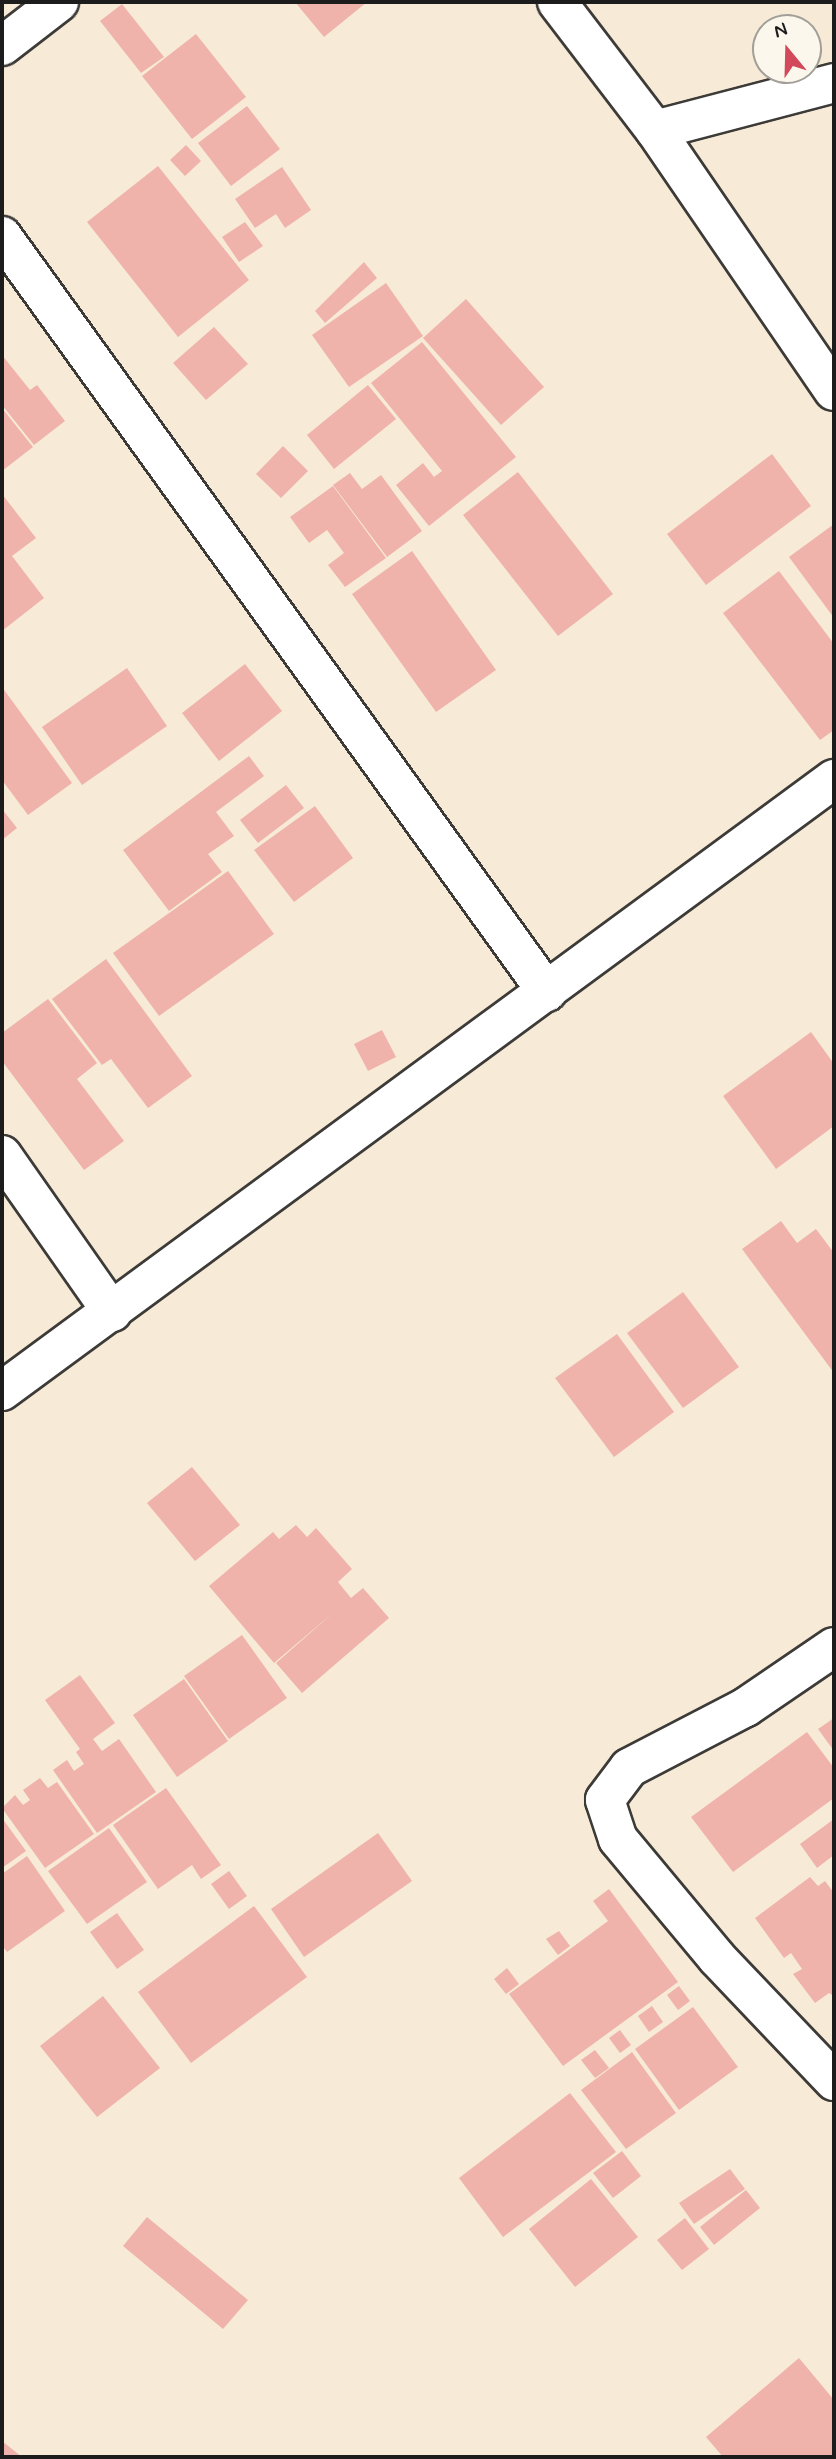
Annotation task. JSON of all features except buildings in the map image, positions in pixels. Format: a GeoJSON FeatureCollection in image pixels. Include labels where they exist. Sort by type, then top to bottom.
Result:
{"type":"FeatureCollection","features":[{"type":"Feature","properties":{"kind":"street"},"geometry":{"type":"LineString","coordinates":[[2,46],[59,2]]}},
{"type":"Feature","properties":{"kind":"street"},"geometry":{"type":"LineString","coordinates":[[556,2],[655,130],[834,391]]}},
{"type":"Feature","properties":{"kind":"street"},"geometry":{"type":"LineString","coordinates":[[655,130],[834,83]]}},
{"type":"Feature","properties":{"kind":"street"},"geometry":{"type":"LineString","coordinates":[[2,236],[547,992]]}},
{"type":"Feature","properties":{"kind":"street"},"geometry":{"type":"LineString","coordinates":[[2,1391],[834,779]]}},
{"type":"Feature","properties":{"kind":"street"},"geometry":{"type":"LineString","coordinates":[[2,1155],[112,1312]]}},
{"type":"Feature","properties":{"kind":"street"},"geometry":{"type":"LineString","coordinates":[[834,1647],[746,1707],[629,1768],[605,1800],[618,1839],[717,1958],[834,2081]]}}]}
